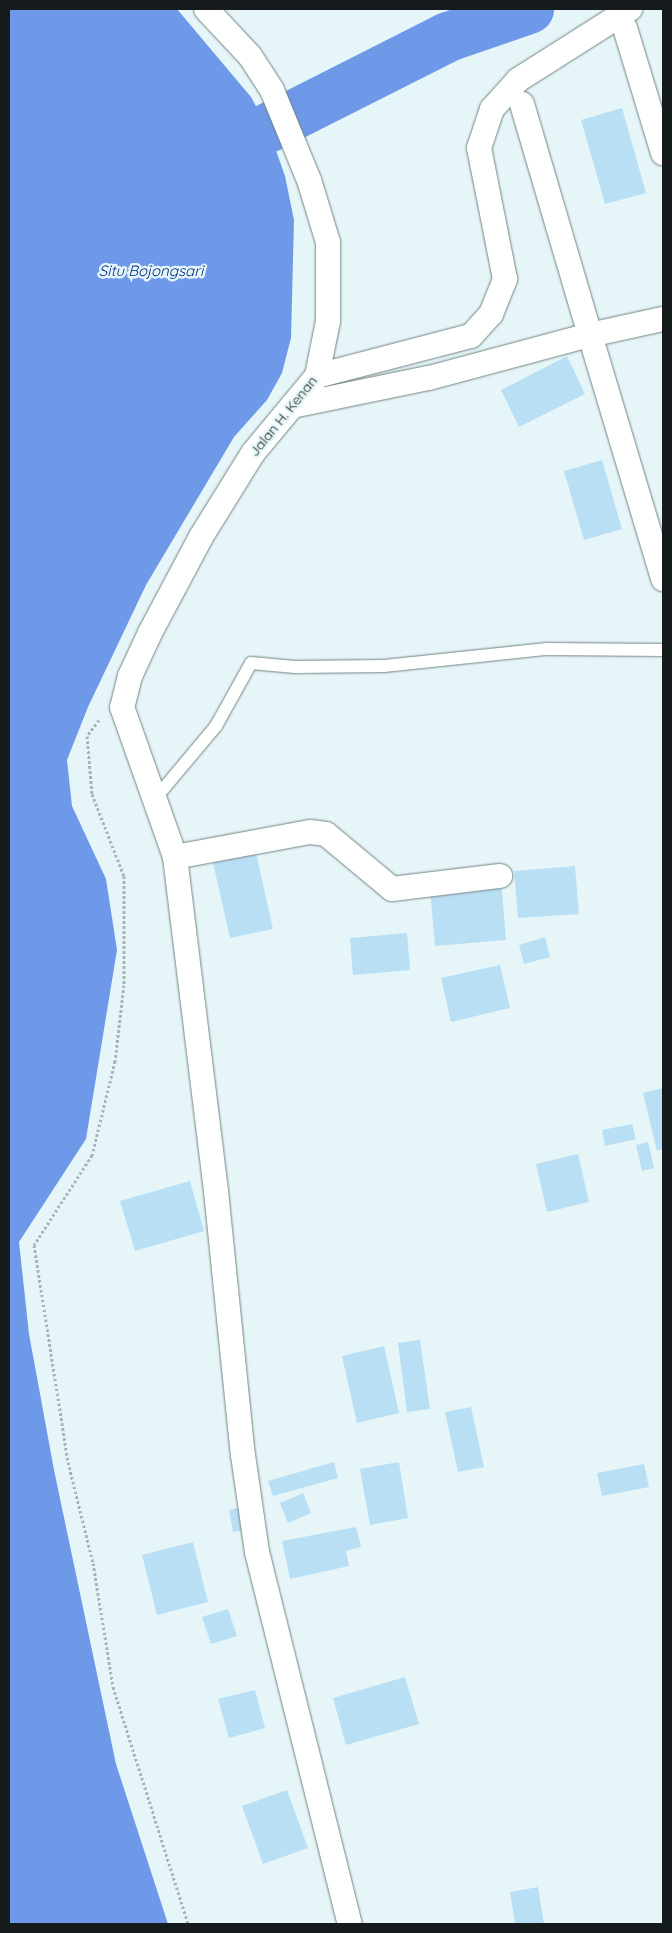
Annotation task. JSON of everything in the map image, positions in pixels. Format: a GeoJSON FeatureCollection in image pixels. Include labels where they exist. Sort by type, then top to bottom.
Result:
{"type":"FeatureCollection","features":[{"type":"Feature","properties":{"kind":"street","name":"Jalan H. Kenan"},"geometry":{"type":"LineString","coordinates":[[122,707],[130,676],[146,641],[200,537],[253,453],[317,376],[328,321],[328,242],[309,180],[272,90],[250,56],[206,9]]}},
{"type":"Feature","properties":{"kind":"street"},"geometry":{"type":"LineString","coordinates":[[317,376],[471,336],[491,314],[504,279],[479,148],[492,109],[518,80],[628,19],[663,153]]}},
{"type":"Feature","properties":{"kind":"street"},"geometry":{"type":"LineString","coordinates":[[522,104],[663,579]]}},
{"type":"Feature","properties":{"kind":"street"},"geometry":{"type":"LineString","coordinates":[[292,406],[429,378],[590,335],[663,320]]}},
{"type":"Feature","properties":{"kind":"street"},"geometry":{"type":"LineString","coordinates":[[122,707],[175,857],[216,1191],[243,1454],[257,1552],[350,1924]]}},
{"type":"Feature","properties":{"kind":"street"},"geometry":{"type":"LineString","coordinates":[[175,857],[310,832],[326,834],[392,889],[500,876]]}},
{"type":"Feature","properties":{"kind":"lane"},"geometry":{"type":"LineString","coordinates":[[154,800],[216,726],[244,671],[254,662],[273,666],[384,666],[548,649],[663,650]]}},
{"type":"Feature","properties":{"kind":"path"},"geometry":{"type":"LineString","coordinates":[[122,707],[102,716],[86,736],[92,794],[124,876],[124,985],[115,1061],[92,1155],[34,1245],[68,1462],[93,1563],[113,1687],[188,1924]]}},
{"type":"Feature","properties":{"kind":"water","name":"Situ Bojongsari"},"geometry":{"type":"Polygon","coordinates":[[[9,9],[177,9],[251,97],[268,128],[285,176],[294,220],[291,338],[282,373],[267,400],[234,437],[146,585],[88,707],[67,760],[72,806],[106,879],[117,950],[86,1139],[19,1242],[29,1334],[54,1470],[116,1764],[168,1924],[9,1924],[9,9]]]}},
{"type":"Feature","properties":{"kind":"building"},"geometry":{"type":"Polygon","coordinates":[[[622,108],[646,193],[605,204],[581,120],[622,108]]]}},
{"type":"Feature","properties":{"kind":"building"},"geometry":{"type":"Polygon","coordinates":[[[567,356],[585,394],[519,427],[501,390],[567,356]]]}},
{"type":"Feature","properties":{"kind":"building"},"geometry":{"type":"Polygon","coordinates":[[[602,460],[622,529],[584,540],[564,471],[602,460]]]}},
{"type":"Feature","properties":{"kind":"building"},"geometry":{"type":"Polygon","coordinates":[[[254,844],[273,929],[230,938],[211,854],[254,844]]]}},
{"type":"Feature","properties":{"kind":"building"},"geometry":{"type":"Polygon","coordinates":[[[575,866],[579,914],[518,918],[514,871],[575,866]]]}},
{"type":"Feature","properties":{"kind":"building"},"geometry":{"type":"Polygon","coordinates":[[[501,881],[506,940],[435,946],[430,888],[501,881]]]}},
{"type":"Feature","properties":{"kind":"building"},"geometry":{"type":"Polygon","coordinates":[[[407,933],[410,970],[353,975],[350,938],[407,933]]]}},
{"type":"Feature","properties":{"kind":"building"},"geometry":{"type":"Polygon","coordinates":[[[545,937],[550,957],[524,964],[519,945],[545,937]]]}},
{"type":"Feature","properties":{"kind":"building"},"geometry":{"type":"Polygon","coordinates":[[[500,965],[510,1008],[451,1022],[441,978],[500,965]]]}},
{"type":"Feature","properties":{"kind":"building"},"geometry":{"type":"Polygon","coordinates":[[[663,1088],[663,1149],[657,1151],[643,1093],[663,1088]]]}},
{"type":"Feature","properties":{"kind":"building"},"geometry":{"type":"Polygon","coordinates":[[[632,1124],[636,1139],[605,1146],[602,1130],[632,1124]]]}},
{"type":"Feature","properties":{"kind":"building"},"geometry":{"type":"Polygon","coordinates":[[[648,1142],[654,1168],[642,1171],[636,1145],[648,1142]]]}},
{"type":"Feature","properties":{"kind":"building"},"geometry":{"type":"Polygon","coordinates":[[[578,1154],[589,1202],[547,1212],[536,1164],[578,1154]]]}},
{"type":"Feature","properties":{"kind":"building"},"geometry":{"type":"Polygon","coordinates":[[[190,1181],[204,1231],[135,1251],[120,1201],[190,1181]]]}},
{"type":"Feature","properties":{"kind":"building"},"geometry":{"type":"Polygon","coordinates":[[[420,1340],[430,1409],[407,1412],[398,1343],[420,1340]]]}},
{"type":"Feature","properties":{"kind":"building"},"geometry":{"type":"Polygon","coordinates":[[[384,1346],[399,1413],[357,1423],[342,1356],[384,1346]]]}},
{"type":"Feature","properties":{"kind":"building"},"geometry":{"type":"Polygon","coordinates":[[[471,1407],[484,1467],[458,1472],[445,1412],[471,1407]]]}},
{"type":"Feature","properties":{"kind":"building"},"geometry":{"type":"Polygon","coordinates":[[[334,1462],[338,1478],[273,1496],[268,1481],[334,1462]]]}},
{"type":"Feature","properties":{"kind":"building"},"geometry":{"type":"Polygon","coordinates":[[[399,1462],[408,1518],[370,1525],[360,1469],[399,1462]]]}},
{"type":"Feature","properties":{"kind":"building"},"geometry":{"type":"Polygon","coordinates":[[[644,1464],[649,1487],[602,1496],[597,1473],[644,1464]]]}},
{"type":"Feature","properties":{"kind":"building"},"geometry":{"type":"Polygon","coordinates":[[[303,1493],[311,1513],[288,1523],[280,1503],[303,1493]]]}},
{"type":"Feature","properties":{"kind":"building"},"geometry":{"type":"Polygon","coordinates":[[[243,1507],[246,1530],[233,1532],[229,1510],[243,1507]]]}},
{"type":"Feature","properties":{"kind":"building"},"geometry":{"type":"Polygon","coordinates":[[[356,1527],[361,1547],[346,1551],[349,1566],[290,1579],[282,1541],[356,1527]]]}},
{"type":"Feature","properties":{"kind":"building"},"geometry":{"type":"Polygon","coordinates":[[[193,1542],[208,1602],[157,1615],[142,1555],[193,1542]]]}},
{"type":"Feature","properties":{"kind":"building"},"geometry":{"type":"Polygon","coordinates":[[[228,1609],[237,1636],[211,1644],[202,1617],[228,1609]]]}},
{"type":"Feature","properties":{"kind":"building"},"geometry":{"type":"Polygon","coordinates":[[[405,1677],[419,1724],[346,1745],[333,1698],[405,1677]]]}},
{"type":"Feature","properties":{"kind":"building"},"geometry":{"type":"Polygon","coordinates":[[[255,1690],[265,1728],[229,1738],[218,1699],[255,1690]]]}},
{"type":"Feature","properties":{"kind":"building"},"geometry":{"type":"Polygon","coordinates":[[[287,1790],[308,1848],[263,1864],[242,1806],[287,1790]]]}},
{"type":"Feature","properties":{"kind":"building"},"geometry":{"type":"Polygon","coordinates":[[[538,1887],[544,1924],[515,1924],[510,1892],[538,1887]]]}},
{"type":"Feature","properties":{"kind":"waterway"},"geometry":{"type":"LineString","coordinates":[[268,128],[448,37],[529,9]]}}]}
